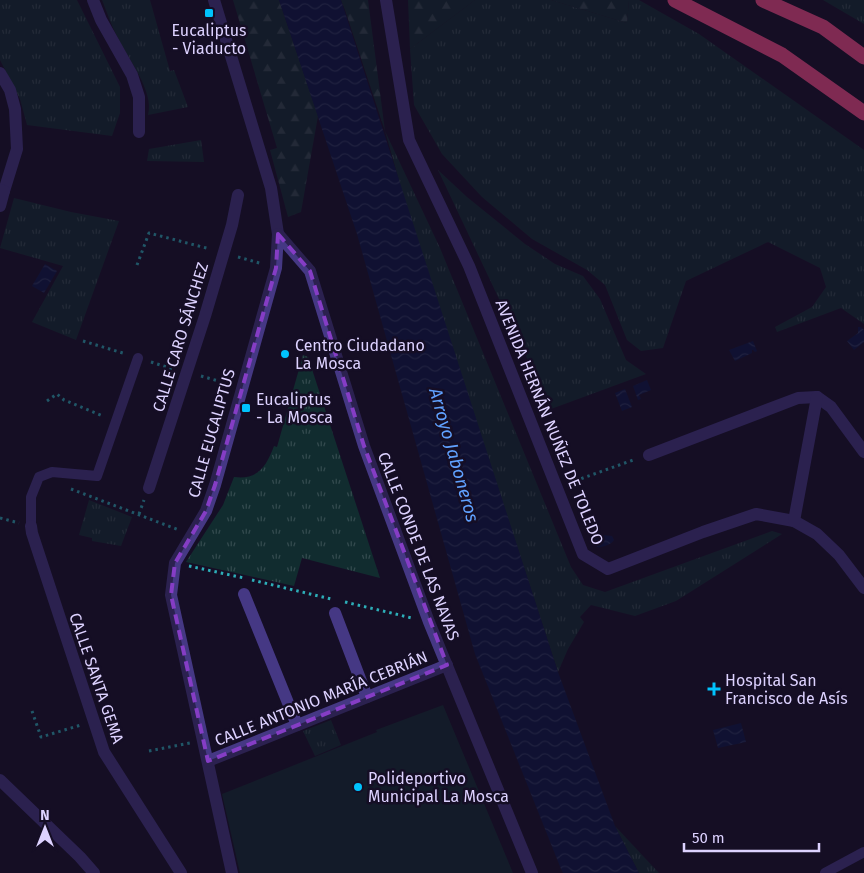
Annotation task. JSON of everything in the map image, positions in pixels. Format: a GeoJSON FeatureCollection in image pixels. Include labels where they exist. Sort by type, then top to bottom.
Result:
{"type":"FeatureCollection","features":[{"type":"Feature","properties":{"kind":"highway"},"geometry":{"type":"LineString","coordinates":[[675,0],[782,54],[864,113]]}},
{"type":"Feature","properties":{"kind":"highway"},"geometry":{"type":"LineString","coordinates":[[764,0],[823,27],[864,57]]}},
{"type":"Feature","properties":{"kind":"street"},"geometry":{"type":"LineString","coordinates":[[94,0],[101,20],[132,76],[139,97],[139,132]]}},
{"type":"Feature","properties":{"kind":"street","name":"CALLE EUCALIPTUS"},"geometry":{"type":"LineString","coordinates":[[214,0],[271,188],[278,234],[276,268],[215,486],[206,510],[175,562],[171,594],[232,873]]}},
{"type":"Feature","properties":{"kind":"street","name":"AVENIDA HERNÁN NUÑEZ DE TOLEDO"},"geometry":{"type":"LineString","coordinates":[[386,0],[408,140],[469,266],[583,554],[608,568],[756,514],[794,521],[816,534],[839,555],[864,588]]}},
{"type":"Feature","properties":{"kind":"street"},"geometry":{"type":"LineString","coordinates":[[0,73],[10,90],[15,109],[17,149],[2,191],[0,206]]}},
{"type":"Feature","properties":{"kind":"street","name":"CALLE CARO SÁNCHEZ"},"geometry":{"type":"LineString","coordinates":[[149,488],[232,225],[238,195]]}},
{"type":"Feature","properties":{"kind":"street","name":"CALLE CONDE DE LAS NAVAS"},"geometry":{"type":"LineString","coordinates":[[278,234],[310,271],[364,446],[429,622],[532,873]]}},
{"type":"Feature","properties":{"kind":"street"},"geometry":{"type":"LineString","coordinates":[[794,521],[817,397]]}},
{"type":"Feature","properties":{"kind":"street"},"geometry":{"type":"LineString","coordinates":[[649,455],[798,398],[817,397],[831,406],[864,452]]}},
{"type":"Feature","properties":{"kind":"street","name":"CALLE SANTA GEMA"},"geometry":{"type":"LineString","coordinates":[[26,524],[32,533],[104,752],[181,873]]}},
{"type":"Feature","properties":{"kind":"street"},"geometry":{"type":"LineString","coordinates":[[244,594],[297,725]]}},
{"type":"Feature","properties":{"kind":"street"},"geometry":{"type":"LineString","coordinates":[[335,613],[367,697]]}},
{"type":"Feature","properties":{"kind":"street","name":"CALLE ANTONIO MARÍA CEBRIÁN"},"geometry":{"type":"LineString","coordinates":[[208,761],[447,665]]}},
{"type":"Feature","properties":{"kind":"street"},"geometry":{"type":"LineString","coordinates":[[0,780],[94,873]]}},
{"type":"Feature","properties":{"kind":"lane","name":"CALLE SANTA GEMA"},"geometry":{"type":"LineString","coordinates":[[26,524],[31,497],[39,477],[52,472],[97,476],[138,358]]}},
{"type":"Feature","properties":{"kind":"lane"},"geometry":{"type":"LineString","coordinates":[[825,873],[864,852]]}},
{"type":"Feature","properties":{"kind":"path"},"geometry":{"type":"LineString","coordinates":[[138,265],[149,233],[266,265]]}},
{"type":"Feature","properties":{"kind":"path"},"geometry":{"type":"LineString","coordinates":[[83,341],[182,372]]}},
{"type":"Feature","properties":{"kind":"path"},"geometry":{"type":"LineString","coordinates":[[200,375],[241,388]]}},
{"type":"Feature","properties":{"kind":"path"},"geometry":{"type":"LineString","coordinates":[[46,401],[57,394],[64,400],[89,410]]}},
{"type":"Feature","properties":{"kind":"path"},"geometry":{"type":"LineString","coordinates":[[577,480],[634,460]]}},
{"type":"Feature","properties":{"kind":"path"},"geometry":{"type":"LineString","coordinates":[[66,487],[178,529]]}},
{"type":"Feature","properties":{"kind":"path"},"geometry":{"type":"LineString","coordinates":[[0,518],[26,524]]}},
{"type":"Feature","properties":{"kind":"path"},"geometry":{"type":"LineString","coordinates":[[185,565],[333,599]]}},
{"type":"Feature","properties":{"kind":"path"},"geometry":{"type":"LineString","coordinates":[[342,602],[429,622]]}},
{"type":"Feature","properties":{"kind":"path"},"geometry":{"type":"LineString","coordinates":[[32,711],[41,737],[94,721]]}},
{"type":"Feature","properties":{"kind":"path"},"geometry":{"type":"LineString","coordinates":[[149,751],[203,741]]}},
{"type":"Feature","properties":{"kind":"highlighted area"},"geometry":{"type":"Polygon","coordinates":[[[278,234],[310,271],[364,446],[447,665],[208,761],[171,595],[175,563],[206,511],[215,485],[276,268],[278,234]]]}},
{"type":"Feature","properties":{"kind":"green space"},"geometry":{"type":"Polygon","coordinates":[[[0,0],[77,0],[120,87],[120,113],[112,136],[27,125],[20,99],[0,60],[0,0]]]}},
{"type":"Feature","properties":{"kind":"green space"},"geometry":{"type":"Polygon","coordinates":[[[102,0],[150,0],[170,71],[174,70],[188,107],[148,115],[148,96],[144,85],[115,32],[102,0]]]}},
{"type":"Feature","properties":{"kind":"green space"},"geometry":{"type":"Polygon","coordinates":[[[233,0],[279,0],[318,116],[301,212],[288,217],[270,150],[277,148],[233,0]]]}},
{"type":"Feature","properties":{"kind":"green space"},"geometry":{"type":"Polygon","coordinates":[[[341,0],[368,0],[385,131],[345,10],[341,0]]]}},
{"type":"Feature","properties":{"kind":"green space"},"geometry":{"type":"Polygon","coordinates":[[[408,0],[475,0],[410,49],[408,0]]]}},
{"type":"Feature","properties":{"kind":"green space"},"geometry":{"type":"Polygon","coordinates":[[[475,0],[551,0],[627,23],[629,0],[639,0],[699,34],[864,150],[864,324],[841,308],[777,332],[775,327],[812,307],[826,287],[820,268],[768,242],[686,281],[663,348],[641,351],[627,340],[605,285],[587,270],[532,239],[482,197],[442,154],[414,105],[410,49],[475,0]]]}},
{"type":"Feature","properties":{"kind":"green space"},"geometry":{"type":"Polygon","coordinates":[[[551,0],[629,0],[627,23],[551,0]]]}},
{"type":"Feature","properties":{"kind":"green space"},"geometry":{"type":"Polygon","coordinates":[[[823,0],[864,0],[864,24],[823,0]]]}},
{"type":"Feature","properties":{"kind":"green space"},"geometry":{"type":"Polygon","coordinates":[[[385,131],[440,248],[571,567],[583,585],[605,592],[772,531],[782,534],[676,601],[635,616],[591,605],[580,617],[584,622],[568,649],[558,672],[406,205],[385,131]]]}},
{"type":"Feature","properties":{"kind":"green space"},"geometry":{"type":"Polygon","coordinates":[[[201,140],[204,162],[147,161],[149,149],[201,140]]]}},
{"type":"Feature","properties":{"kind":"green space"},"geometry":{"type":"Polygon","coordinates":[[[438,170],[467,197],[525,244],[555,264],[583,276],[600,299],[626,360],[646,374],[551,409],[438,170]]]}},
{"type":"Feature","properties":{"kind":"green space"},"geometry":{"type":"Polygon","coordinates":[[[14,198],[119,221],[76,340],[32,322],[63,266],[0,248],[14,198]]]}},
{"type":"Feature","properties":{"kind":"green space"},"geometry":{"type":"Polygon","coordinates":[[[303,355],[308,357],[380,578],[302,558],[294,586],[186,562],[223,505],[234,477],[249,476],[260,471],[268,460],[274,446],[277,447],[303,355]]]}},
{"type":"Feature","properties":{"kind":"green space"},"geometry":{"type":"Polygon","coordinates":[[[89,500],[132,517],[121,546],[92,541],[92,538],[79,535],[89,500]]]}},
{"type":"Feature","properties":{"kind":"green space","name":"Polideportivo Municipal La Mosca"},"geometry":{"type":"Polygon","coordinates":[[[443,705],[513,873],[240,873],[222,794],[377,732],[376,730],[443,705]]]}},
{"type":"Feature","properties":{"kind":"green space"},"geometry":{"type":"Polygon","coordinates":[[[331,720],[341,745],[315,756],[303,731],[331,720]]]}},
{"type":"Feature","properties":{"kind":"green space"},"geometry":{"type":"Polygon","coordinates":[[[615,826],[659,873],[639,873],[615,826]]]}},
{"type":"Feature","properties":{"kind":"water","name":"Arroyo Jaboneros"},"geometry":{"type":"Polygon","coordinates":[[[279,0],[341,0],[558,672],[615,826],[639,873],[563,873],[561,869],[475,654],[357,234],[279,0]]]}},
{"type":"Feature","properties":{"kind":"water"},"geometry":{"type":"Polygon","coordinates":[[[45,264],[57,271],[44,293],[32,286],[45,264]]]}},
{"type":"Feature","properties":{"kind":"water"},"geometry":{"type":"Polygon","coordinates":[[[858,327],[864,330],[864,342],[854,350],[847,341],[858,333],[858,327]]]}},
{"type":"Feature","properties":{"kind":"water"},"geometry":{"type":"Polygon","coordinates":[[[753,341],[757,351],[752,350],[752,353],[735,361],[729,350],[753,341]]]}},
{"type":"Feature","properties":{"kind":"water"},"geometry":{"type":"Polygon","coordinates":[[[647,380],[651,390],[639,395],[641,399],[638,400],[633,386],[647,380]]]}},
{"type":"Feature","properties":{"kind":"water"},"geometry":{"type":"Polygon","coordinates":[[[625,389],[632,407],[622,411],[615,393],[625,389]]]}},
{"type":"Feature","properties":{"kind":"water"},"geometry":{"type":"Polygon","coordinates":[[[595,531],[603,535],[612,536],[614,540],[607,545],[597,547],[592,535],[595,531]]]}},
{"type":"Feature","properties":{"kind":"water"},"geometry":{"type":"Polygon","coordinates":[[[741,723],[746,742],[718,748],[713,730],[741,723]]]}},
{"type":"Feature","properties":{"kind":"place","name":"Eucaliptus - Viaducto"},"geometry":{"type":"Point","coordinates":[209,13]}},
{"type":"Feature","properties":{"kind":"place","name":"Centro Ciudadano La Mosca"},"geometry":{"type":"Point","coordinates":[285,354]}},
{"type":"Feature","properties":{"kind":"place","name":"Eucaliptus - La Mosca"},"geometry":{"type":"Point","coordinates":[246,408]}},
{"type":"Feature","properties":{"kind":"place","name":"Hospital San Francisco de Asís"},"geometry":{"type":"Point","coordinates":[714,689]}},
{"type":"Feature","properties":{"kind":"place","name":"Polideportivo Municipal La Mosca"},"geometry":{"type":"Point","coordinates":[358,787]}}]}
